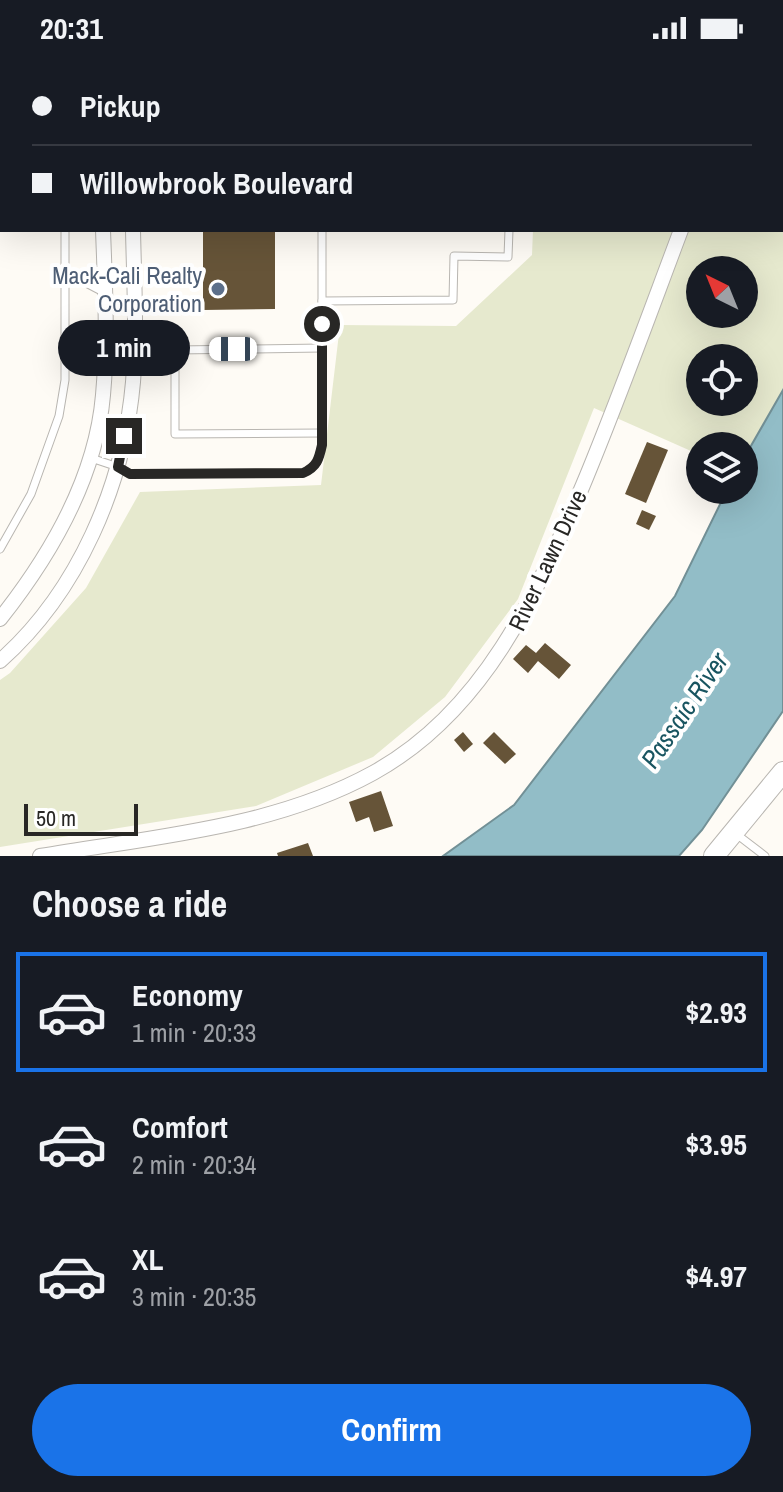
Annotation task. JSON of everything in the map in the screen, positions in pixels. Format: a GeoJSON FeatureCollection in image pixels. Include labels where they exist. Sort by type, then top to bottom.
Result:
{"type":"FeatureCollection","features":[{"type":"Feature","properties":{"kind":"street"},"geometry":{"type":"LineString","coordinates":[[0,619],[53,544],[69,513],[89,457],[103,396],[103,232]]}},
{"type":"Feature","properties":{"kind":"street"},"geometry":{"type":"LineString","coordinates":[[0,661],[41,618],[66,582],[100,516],[118,467],[133,383],[133,232]]}},
{"type":"Feature","properties":{"kind":"street","name":"River Lawn Drive"},"geometry":{"type":"LineString","coordinates":[[40,856],[217,825],[303,803],[372,773],[451,714],[512,635],[528,608],[613,414],[680,232]]}},
{"type":"Feature","properties":{"kind":"street"},"geometry":{"type":"LineString","coordinates":[[714,856],[783,772]]}},
{"type":"Feature","properties":{"kind":"lane"},"geometry":{"type":"LineString","coordinates":[[0,549],[31,494],[59,416],[65,380],[65,232]]}},
{"type":"Feature","properties":{"kind":"lane"},"geometry":{"type":"LineString","coordinates":[[89,457],[130,474],[303,473],[313,469],[319,458],[322,433],[322,232]]}},
{"type":"Feature","properties":{"kind":"lane"},"geometry":{"type":"LineString","coordinates":[[322,301],[453,300],[454,256],[508,257],[509,232]]}},
{"type":"Feature","properties":{"kind":"lane"},"geometry":{"type":"LineString","coordinates":[[65,272],[105,293]]}},
{"type":"Feature","properties":{"kind":"lane"},"geometry":{"type":"LineString","coordinates":[[322,348],[175,350],[175,434],[322,433]]}},
{"type":"Feature","properties":{"kind":"lane"},"geometry":{"type":"LineString","coordinates":[[734,832],[765,856]]}},
{"type":"Feature","properties":{"kind":"green space"},"geometry":{"type":"Polygon","coordinates":[[[533,232],[783,232],[783,390],[758,434],[686,432],[686,449],[594,408],[518,599],[445,697],[373,757],[256,806],[0,847],[0,680],[10,673],[86,588],[140,492],[321,485],[340,325],[456,326],[532,255],[533,232]]]}},
{"type":"Feature","properties":{"kind":"water","name":"Passaic River"},"geometry":{"type":"Polygon","coordinates":[[[783,390],[783,711],[702,830],[679,856],[443,856],[514,805],[675,596],[720,504],[758,504],[758,434],[783,390]]]}},
{"type":"Feature","properties":{"kind":"building"},"geometry":{"type":"Polygon","coordinates":[[[203,232],[275,232],[275,309],[203,310],[203,232]]]}},
{"type":"Feature","properties":{"kind":"building"},"geometry":{"type":"Polygon","coordinates":[[[647,442],[668,450],[646,503],[625,494],[647,442]]]}},
{"type":"Feature","properties":{"kind":"building"},"geometry":{"type":"Polygon","coordinates":[[[642,510],[656,516],[649,530],[636,524],[642,510]]]}},
{"type":"Feature","properties":{"kind":"building"},"geometry":{"type":"Polygon","coordinates":[[[545,643],[571,665],[559,679],[538,661],[528,673],[513,659],[526,645],[536,653],[545,643]]]}},
{"type":"Feature","properties":{"kind":"building"},"geometry":{"type":"Polygon","coordinates":[[[463,732],[473,744],[464,752],[454,740],[463,732]]]}},
{"type":"Feature","properties":{"kind":"building"},"geometry":{"type":"Polygon","coordinates":[[[494,732],[516,754],[505,764],[483,743],[494,732]]]}},
{"type":"Feature","properties":{"kind":"building"},"geometry":{"type":"Polygon","coordinates":[[[381,791],[393,826],[374,832],[369,817],[356,822],[349,802],[381,791]]]}},
{"type":"Feature","properties":{"kind":"building"},"geometry":{"type":"Polygon","coordinates":[[[308,843],[313,856],[278,856],[277,853],[308,843]]]}},
{"type":"Feature","properties":{"kind":"place","name":"Mack-Cali Realty Corporation"},"geometry":{"type":"Point","coordinates":[218,289]}},
{"type":"Feature","properties":{"kind":"route"},"geometry":{"type":"LineString","coordinates":[[124,436],[118,467],[130,474],[303,473],[313,469],[322,445],[322,324]]}}]}
